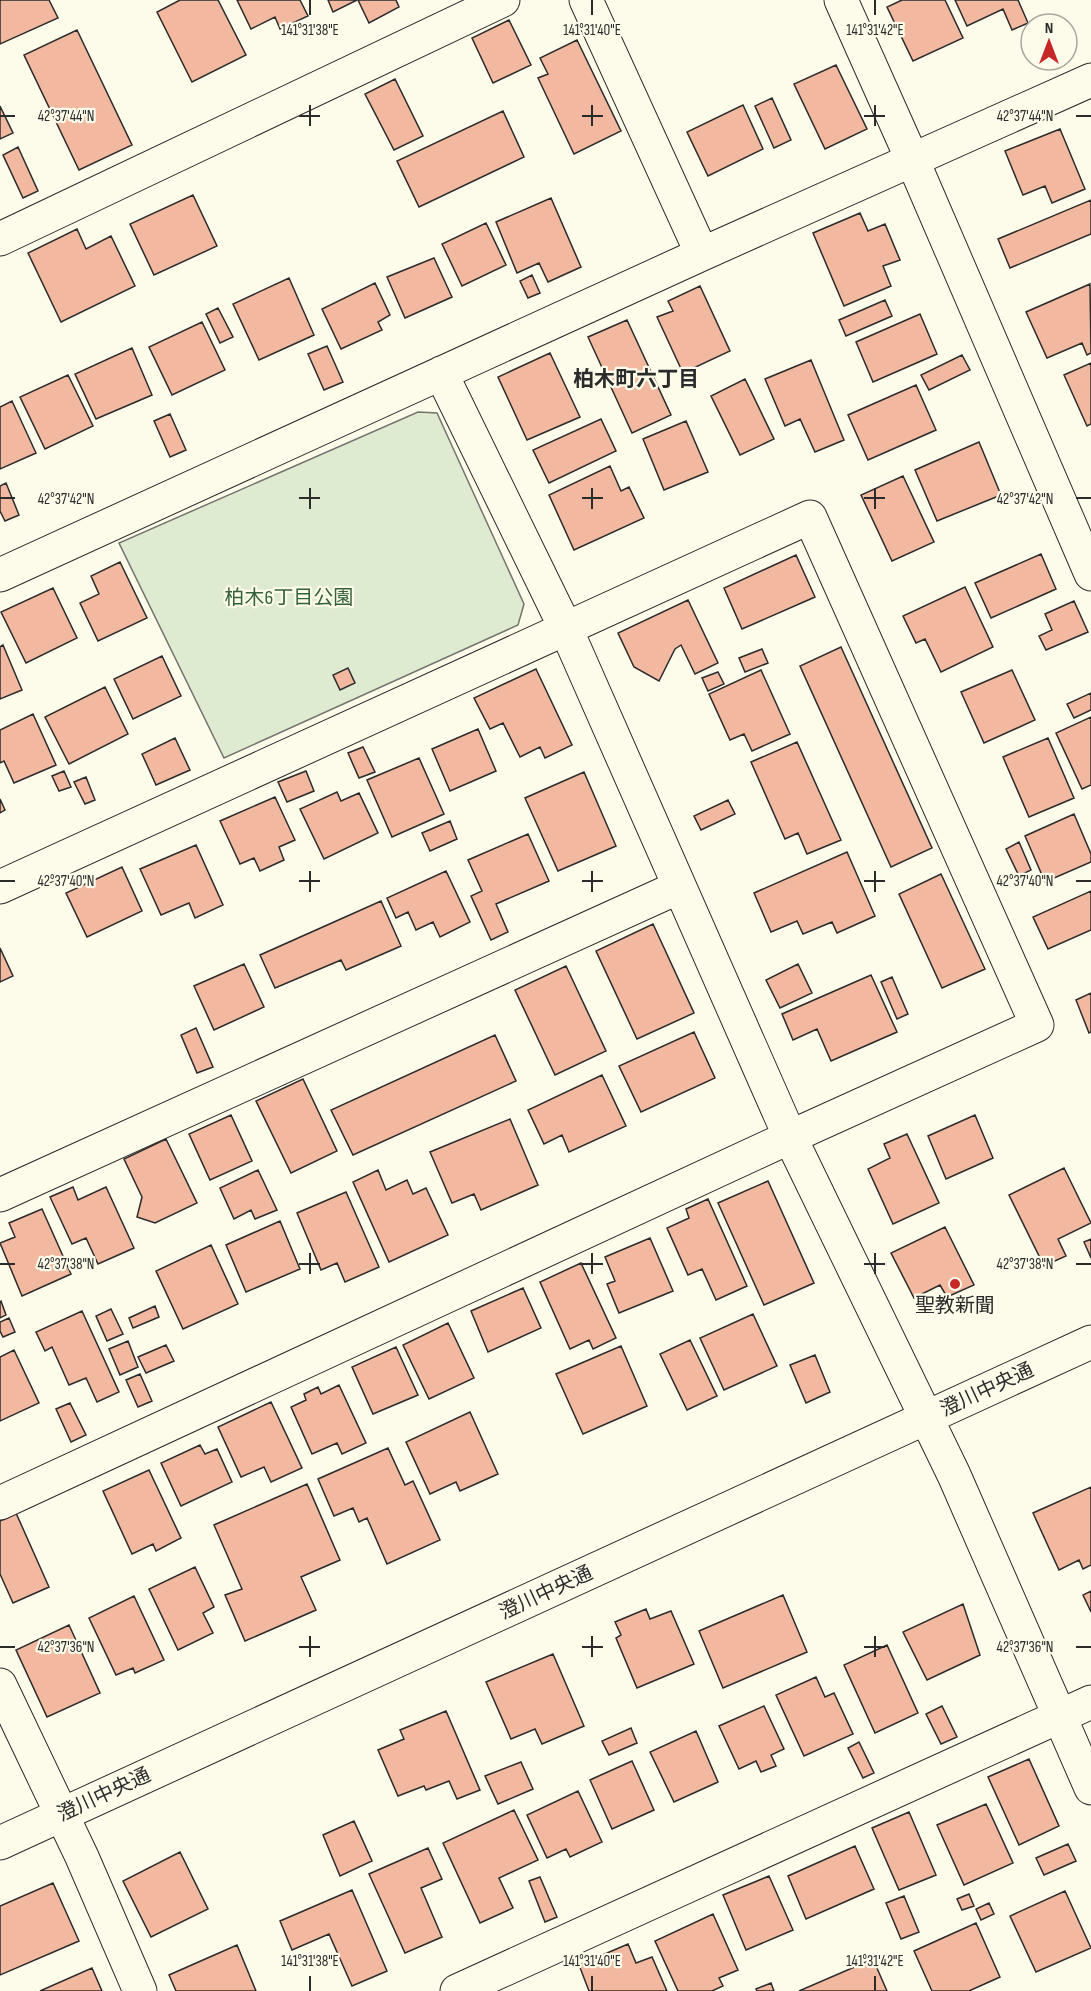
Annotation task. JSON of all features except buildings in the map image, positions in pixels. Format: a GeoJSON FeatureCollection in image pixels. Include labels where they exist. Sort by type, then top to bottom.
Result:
{"type":"FeatureCollection","features":[{"type":"Feature","properties":{"kind":"street"},"geometry":{"type":"LineString","coordinates":[[0,239],[503,0]]}},
{"type":"Feature","properties":{"kind":"street"},"geometry":{"type":"LineString","coordinates":[[586,0],[702,254]]}},
{"type":"Feature","properties":{"kind":"street"},"geometry":{"type":"LineString","coordinates":[[841,0],[912,159],[1079,511],[1091,574]]}},
{"type":"Feature","properties":{"kind":"street"},"geometry":{"type":"LineString","coordinates":[[0,575],[702,254],[1091,80]]}},
{"type":"Feature","properties":{"kind":"street"},"geometry":{"type":"LineString","coordinates":[[441,373],[566,629],[790,1137],[954,1475],[1091,1788]]}},
{"type":"Feature","properties":{"kind":"street"},"geometry":{"type":"LineString","coordinates":[[0,887],[810,517],[1037,1025],[0,1503]]}},
{"type":"Feature","properties":{"kind":"street"},"geometry":{"type":"LineString","coordinates":[[0,1195],[679,886]]}},
{"type":"Feature","properties":{"kind":"street","name":"澄川中央通"},"geometry":{"type":"LineString","coordinates":[[0,1843],[1091,1342]]}},
{"type":"Feature","properties":{"kind":"street"},"geometry":{"type":"LineString","coordinates":[[0,1685],[62,1814],[140,1991]]}},
{"type":"Feature","properties":{"kind":"street"},"geometry":{"type":"LineString","coordinates":[[457,1991],[1091,1702]]}},
{"type":"Feature","properties":{"kind":"green space","name":"柏木6丁目公園"},"geometry":{"type":"Polygon","coordinates":[[[418,412],[437,413],[524,604],[518,625],[224,758],[119,543],[418,412]]]}},
{"type":"Feature","properties":{"kind":"place","name":"聖教新聞"},"geometry":{"type":"Point","coordinates":[955,1284]}},
{"type":"Feature","properties":{"kind":"district","name":"柏木町六丁目"},"geometry":{"type":"Point","coordinates":[636,379]}}]}
